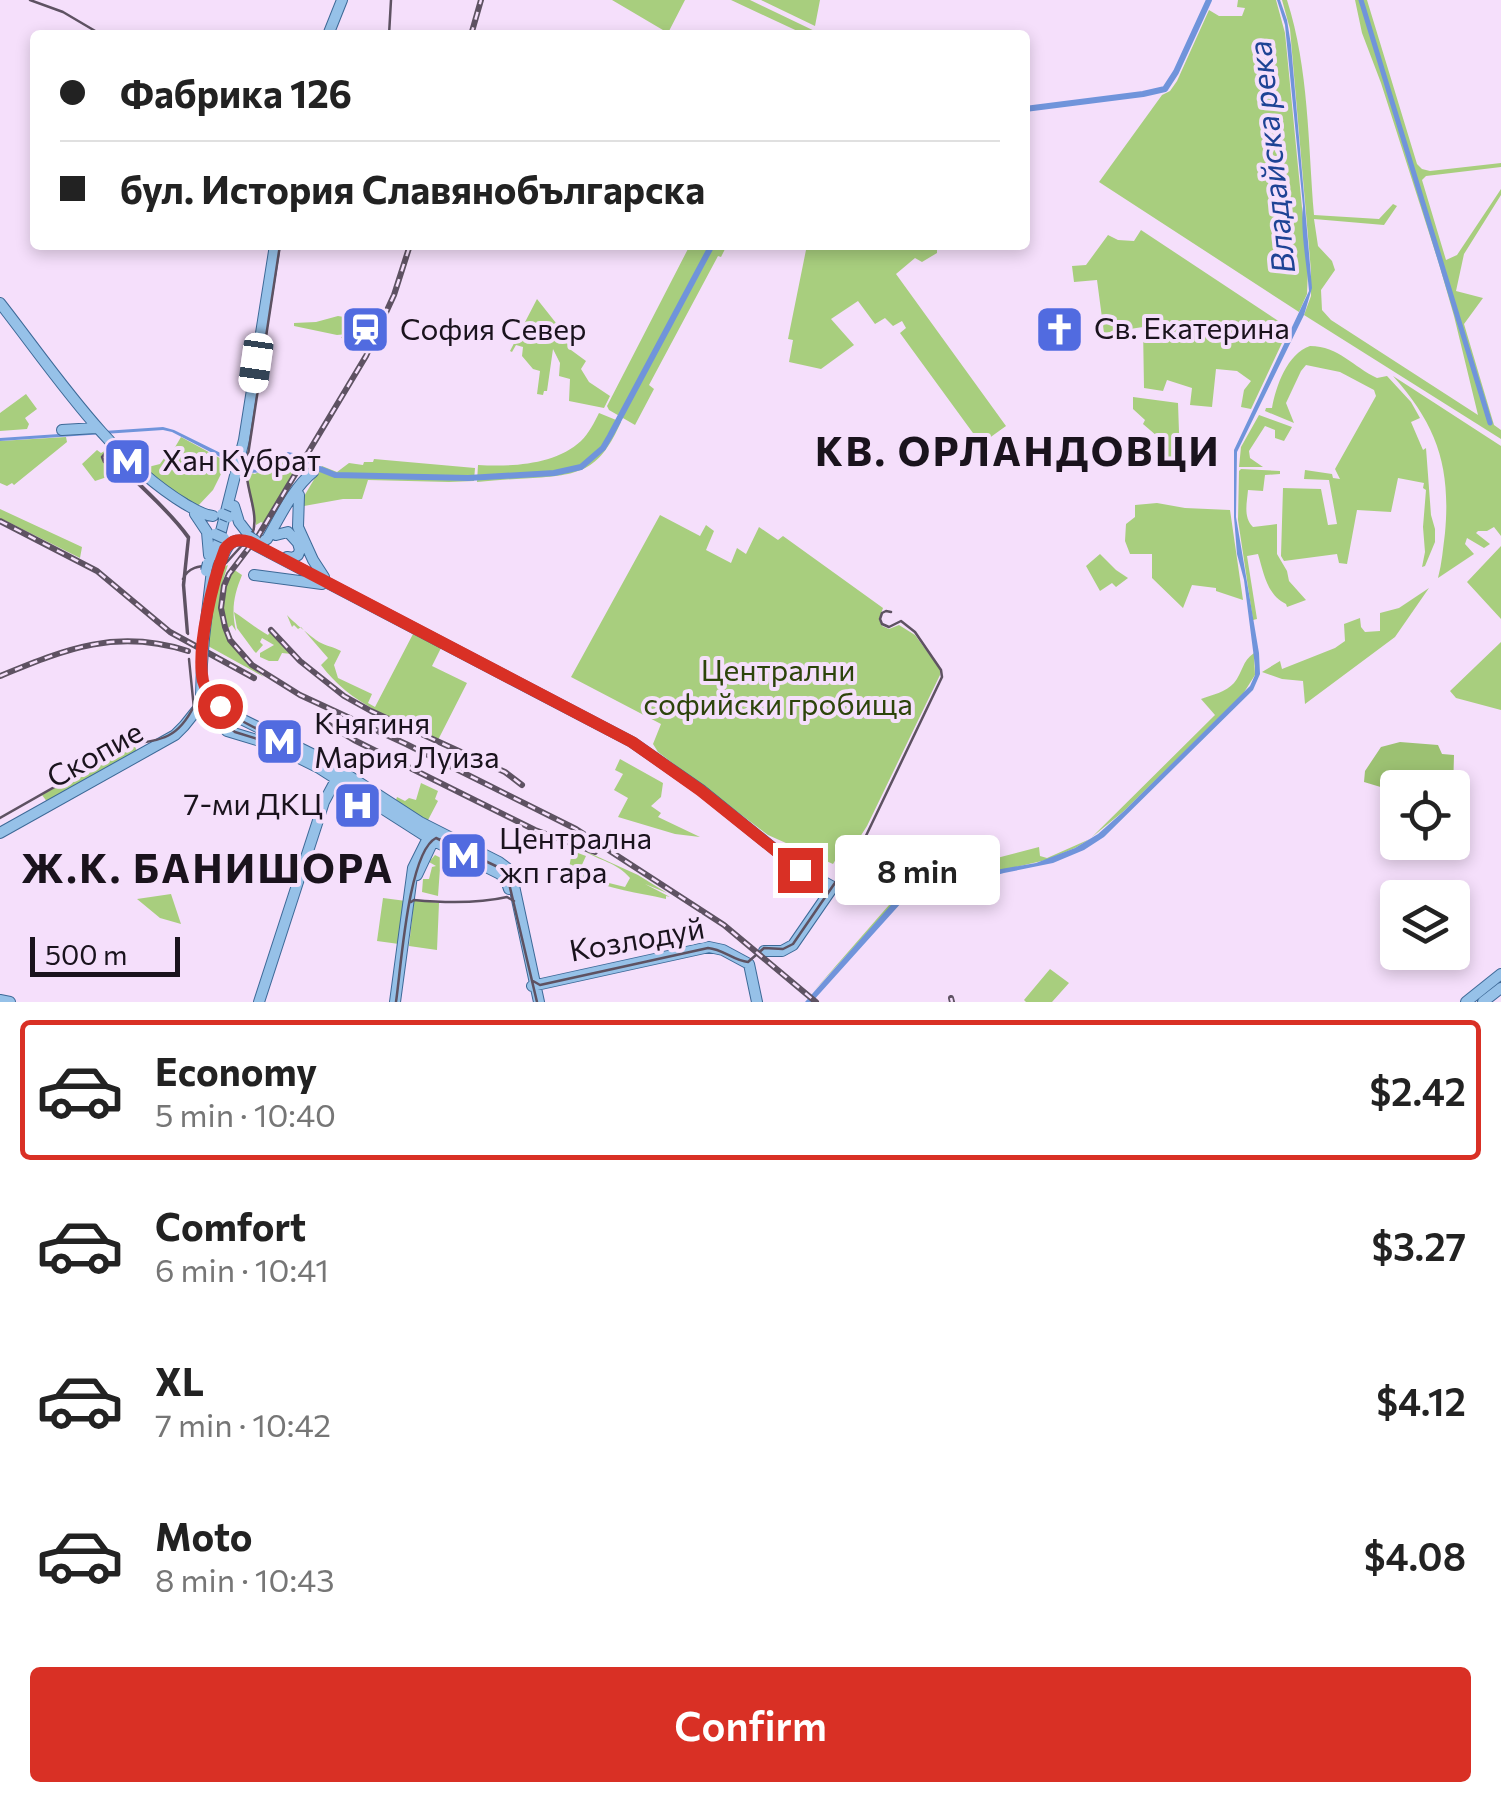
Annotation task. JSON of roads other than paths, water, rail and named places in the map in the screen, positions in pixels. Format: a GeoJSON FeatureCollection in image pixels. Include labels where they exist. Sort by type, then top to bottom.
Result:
{"type":"FeatureCollection","features":[{"type":"Feature","properties":{"kind":"main road"},"geometry":{"type":"LineString","coordinates":[[330,30],[342,0]]}},
{"type":"Feature","properties":{"kind":"main road"},"geometry":{"type":"LineString","coordinates":[[227,516],[274,250]]}},
{"type":"Feature","properties":{"kind":"main road"},"geometry":{"type":"LineString","coordinates":[[0,303],[94,424],[140,476],[160,493],[194,511],[239,522],[245,540]]}},
{"type":"Feature","properties":{"kind":"main road"},"geometry":{"type":"LineString","coordinates":[[194,511],[214,512],[223,499],[249,436],[250,400]]}},
{"type":"Feature","properties":{"kind":"main road"},"geometry":{"type":"LineString","coordinates":[[62,430],[94,424]]}},
{"type":"Feature","properties":{"kind":"main road"},"geometry":{"type":"LineString","coordinates":[[238,465],[214,564],[204,634],[204,708],[227,732],[273,745],[339,774]]}},
{"type":"Feature","properties":{"kind":"main road"},"geometry":{"type":"LineString","coordinates":[[214,564],[212,542],[267,539],[313,472]]}},
{"type":"Feature","properties":{"kind":"main road"},"geometry":{"type":"LineString","coordinates":[[300,495],[298,527],[328,581]]}},
{"type":"Feature","properties":{"kind":"main road"},"geometry":{"type":"LineString","coordinates":[[223,499],[221,508],[245,540]]}},
{"type":"Feature","properties":{"kind":"main road"},"geometry":{"type":"LineString","coordinates":[[194,511],[632,742],[715,799],[786,854],[800,870],[832,886],[794,945],[782,950],[764,948],[741,968],[755,1002]]}},
{"type":"Feature","properties":{"kind":"main road"},"geometry":{"type":"LineString","coordinates":[[194,511],[207,532],[214,564]]}},
{"type":"Feature","properties":{"kind":"main road"},"geometry":{"type":"LineString","coordinates":[[227,516],[209,521],[245,540]]}},
{"type":"Feature","properties":{"kind":"main road"},"geometry":{"type":"LineString","coordinates":[[285,558],[298,556],[300,550],[288,532],[279,530],[300,533]]}},
{"type":"Feature","properties":{"kind":"main road"},"geometry":{"type":"LineString","coordinates":[[214,564],[230,544],[245,540]]}},
{"type":"Feature","properties":{"kind":"main road"},"geometry":{"type":"LineString","coordinates":[[285,558],[290,567],[288,573],[284,576],[257,569],[328,581]]}},
{"type":"Feature","properties":{"kind":"main road"},"geometry":{"type":"LineString","coordinates":[[202,681],[211,698],[231,714],[403,812],[433,835],[490,856],[507,868],[537,1002]]}},
{"type":"Feature","properties":{"kind":"main road"},"geometry":{"type":"LineString","coordinates":[[204,708],[231,714]]}},
{"type":"Feature","properties":{"kind":"main road","name":"Скопие"},"geometry":{"type":"LineString","coordinates":[[0,835],[175,738],[204,708]]}},
{"type":"Feature","properties":{"kind":"main road"},"geometry":{"type":"LineString","coordinates":[[227,732],[225,726],[231,714]]}},
{"type":"Feature","properties":{"kind":"main road"},"geometry":{"type":"LineString","coordinates":[[262,1002],[324,802],[339,774]]}},
{"type":"Feature","properties":{"kind":"main road"},"geometry":{"type":"LineString","coordinates":[[397,1002],[413,868],[433,835]]}},
{"type":"Feature","properties":{"kind":"main road","name":"Козлодуй"},"geometry":{"type":"LineString","coordinates":[[534,987],[706,950],[745,962]]}},
{"type":"Feature","properties":{"kind":"main road"},"geometry":{"type":"LineString","coordinates":[[745,962],[755,1002]]}},
{"type":"Feature","properties":{"kind":"main road"},"geometry":{"type":"LineString","coordinates":[[1466,1002],[1501,974]]}},
{"type":"Feature","properties":{"kind":"main road"},"geometry":{"type":"LineString","coordinates":[[1483,1002],[1501,988]]}},
{"type":"Feature","properties":{"kind":"main road"},"geometry":{"type":"LineString","coordinates":[[0,1000],[10,1002]]}},
{"type":"Feature","properties":{"kind":"water"},"geometry":{"type":"Polygon","coordinates":[[[1277,0],[1287,20],[1291,45],[1312,288],[1304,315],[1237,452],[1236,517],[1259,653],[1260,674],[1253,690],[1104,837],[1053,863],[911,892],[812,1002],[805,1002],[906,888],[1036,863],[1075,848],[1124,811],[1250,686],[1255,666],[1237,554],[1234,450],[1309,291],[1285,25],[1277,0]]]}},
{"type":"Feature","properties":{"kind":"water"},"geometry":{"type":"Polygon","coordinates":[[[163,427],[255,470],[288,452],[314,463],[312,466],[288,456],[264,472],[251,473],[163,430],[0,441],[0,438],[163,427]]]}},
{"type":"Feature","properties":{"kind":"waterway"},"geometry":{"type":"LineString","coordinates":[[1030,108],[1165,89],[1209,0]]}},
{"type":"Feature","properties":{"kind":"waterway"},"geometry":{"type":"LineString","coordinates":[[1361,0],[1490,423]]}},
{"type":"Feature","properties":{"kind":"waterway"},"geometry":{"type":"LineString","coordinates":[[320,469],[335,475],[468,478],[554,473],[581,467],[603,448],[709,250]]}},
{"type":"Feature","properties":{"kind":"tram line"},"geometry":{"type":"LineString","coordinates":[[30,0],[63,12],[94,30]]}},
{"type":"Feature","properties":{"kind":"tram line"},"geometry":{"type":"LineString","coordinates":[[389,30],[391,0]]}},
{"type":"Feature","properties":{"kind":"tram line"},"geometry":{"type":"LineString","coordinates":[[252,535],[254,519],[246,468],[279,250]]}},
{"type":"Feature","properties":{"kind":"tram line"},"geometry":{"type":"LineString","coordinates":[[187,633],[183,585],[188,538],[119,464],[104,462],[106,452],[112,453],[189,537],[184,585],[188,634]]}},
{"type":"Feature","properties":{"kind":"tram line"},"geometry":{"type":"LineString","coordinates":[[183,579],[195,568],[226,563],[245,542]]}},
{"type":"Feature","properties":{"kind":"tram line"},"geometry":{"type":"LineString","coordinates":[[533,981],[540,985],[708,948],[748,962],[764,948],[783,949],[793,944],[863,842],[942,677],[915,632],[901,621],[889,627],[882,624],[882,613],[891,612]]}},
{"type":"Feature","properties":{"kind":"tram line"},"geometry":{"type":"LineString","coordinates":[[189,659],[194,709]]}},
{"type":"Feature","properties":{"kind":"tram line"},"geometry":{"type":"LineString","coordinates":[[0,818],[130,744],[168,736],[182,725],[194,706]]}},
{"type":"Feature","properties":{"kind":"tram line"},"geometry":{"type":"LineString","coordinates":[[201,719],[213,723]]}},
{"type":"Feature","properties":{"kind":"tram line"},"geometry":{"type":"LineString","coordinates":[[293,750],[235,732],[230,723],[240,720],[294,748]]}},
{"type":"Feature","properties":{"kind":"tram line"},"geometry":{"type":"LineString","coordinates":[[396,1002],[412,887],[426,848],[436,838],[498,867],[508,879],[537,1002]]}},
{"type":"Feature","properties":{"kind":"tram line"},"geometry":{"type":"LineString","coordinates":[[411,902],[472,902],[507,897],[514,901]]}},
{"type":"Feature","properties":{"kind":"railway"},"geometry":{"type":"LineString","coordinates":[[472,30],[481,0]]}},
{"type":"Feature","properties":{"kind":"railway"},"geometry":{"type":"LineString","coordinates":[[257,538],[366,356],[394,295],[408,250]]}},
{"type":"Feature","properties":{"kind":"railway"},"geometry":{"type":"LineString","coordinates":[[0,521],[97,571],[170,632],[254,678]]}},
{"type":"Feature","properties":{"kind":"railway"},"geometry":{"type":"LineString","coordinates":[[251,545],[229,574],[221,608],[230,640],[252,665],[300,695],[576,829],[724,925],[816,1002]]}},
{"type":"Feature","properties":{"kind":"railway"},"geometry":{"type":"LineString","coordinates":[[271,630],[300,661],[344,696],[505,772],[522,785]]}},
{"type":"Feature","properties":{"kind":"railway"},"geometry":{"type":"LineString","coordinates":[[0,676],[70,650],[114,642],[138,641],[188,651]]}},
{"type":"Feature","properties":{"kind":"railway"},"geometry":{"type":"LineString","coordinates":[[321,720],[535,830],[595,852]]}},
{"type":"Feature","properties":{"kind":"railway"},"geometry":{"type":"LineString","coordinates":[[951,998],[952,1002]]}},
{"type":"Feature","properties":{"kind":"place","name":"Св. Екатерина"},"geometry":{"type":"Point","coordinates":[1059,329]}},
{"type":"Feature","properties":{"kind":"place","name":"София Север"},"geometry":{"type":"Point","coordinates":[365,330]}},
{"type":"Feature","properties":{"kind":"place","name":"Хан Кубрат"},"geometry":{"type":"Point","coordinates":[127,461]}},
{"type":"Feature","properties":{"kind":"place","name":"Княгиня Мария Луиза"},"geometry":{"type":"Point","coordinates":[279,741]}},
{"type":"Feature","properties":{"kind":"place","name":"7-ми ДКЦ"},"geometry":{"type":"Point","coordinates":[358,805]}},
{"type":"Feature","properties":{"kind":"place","name":"Централна жп гара"},"geometry":{"type":"Point","coordinates":[464,856]}},
{"type":"Feature","properties":{"kind":"district","name":"КВ. ОРЛАНДОВЦИ"},"geometry":{"type":"Point","coordinates":[1018,452]}},
{"type":"Feature","properties":{"kind":"district","name":"Ж.К. БАНИШОРА"},"geometry":{"type":"Point","coordinates":[208,869]}},
{"type":"Feature","properties":{"kind":"water label","name":"Владайска река"},"geometry":{"type":"Point","coordinates":[1272,157]}},
{"type":"Feature","properties":{"kind":"park label","name":"Централни софийски гробища"},"geometry":{"type":"Point","coordinates":[778,688]}}]}
